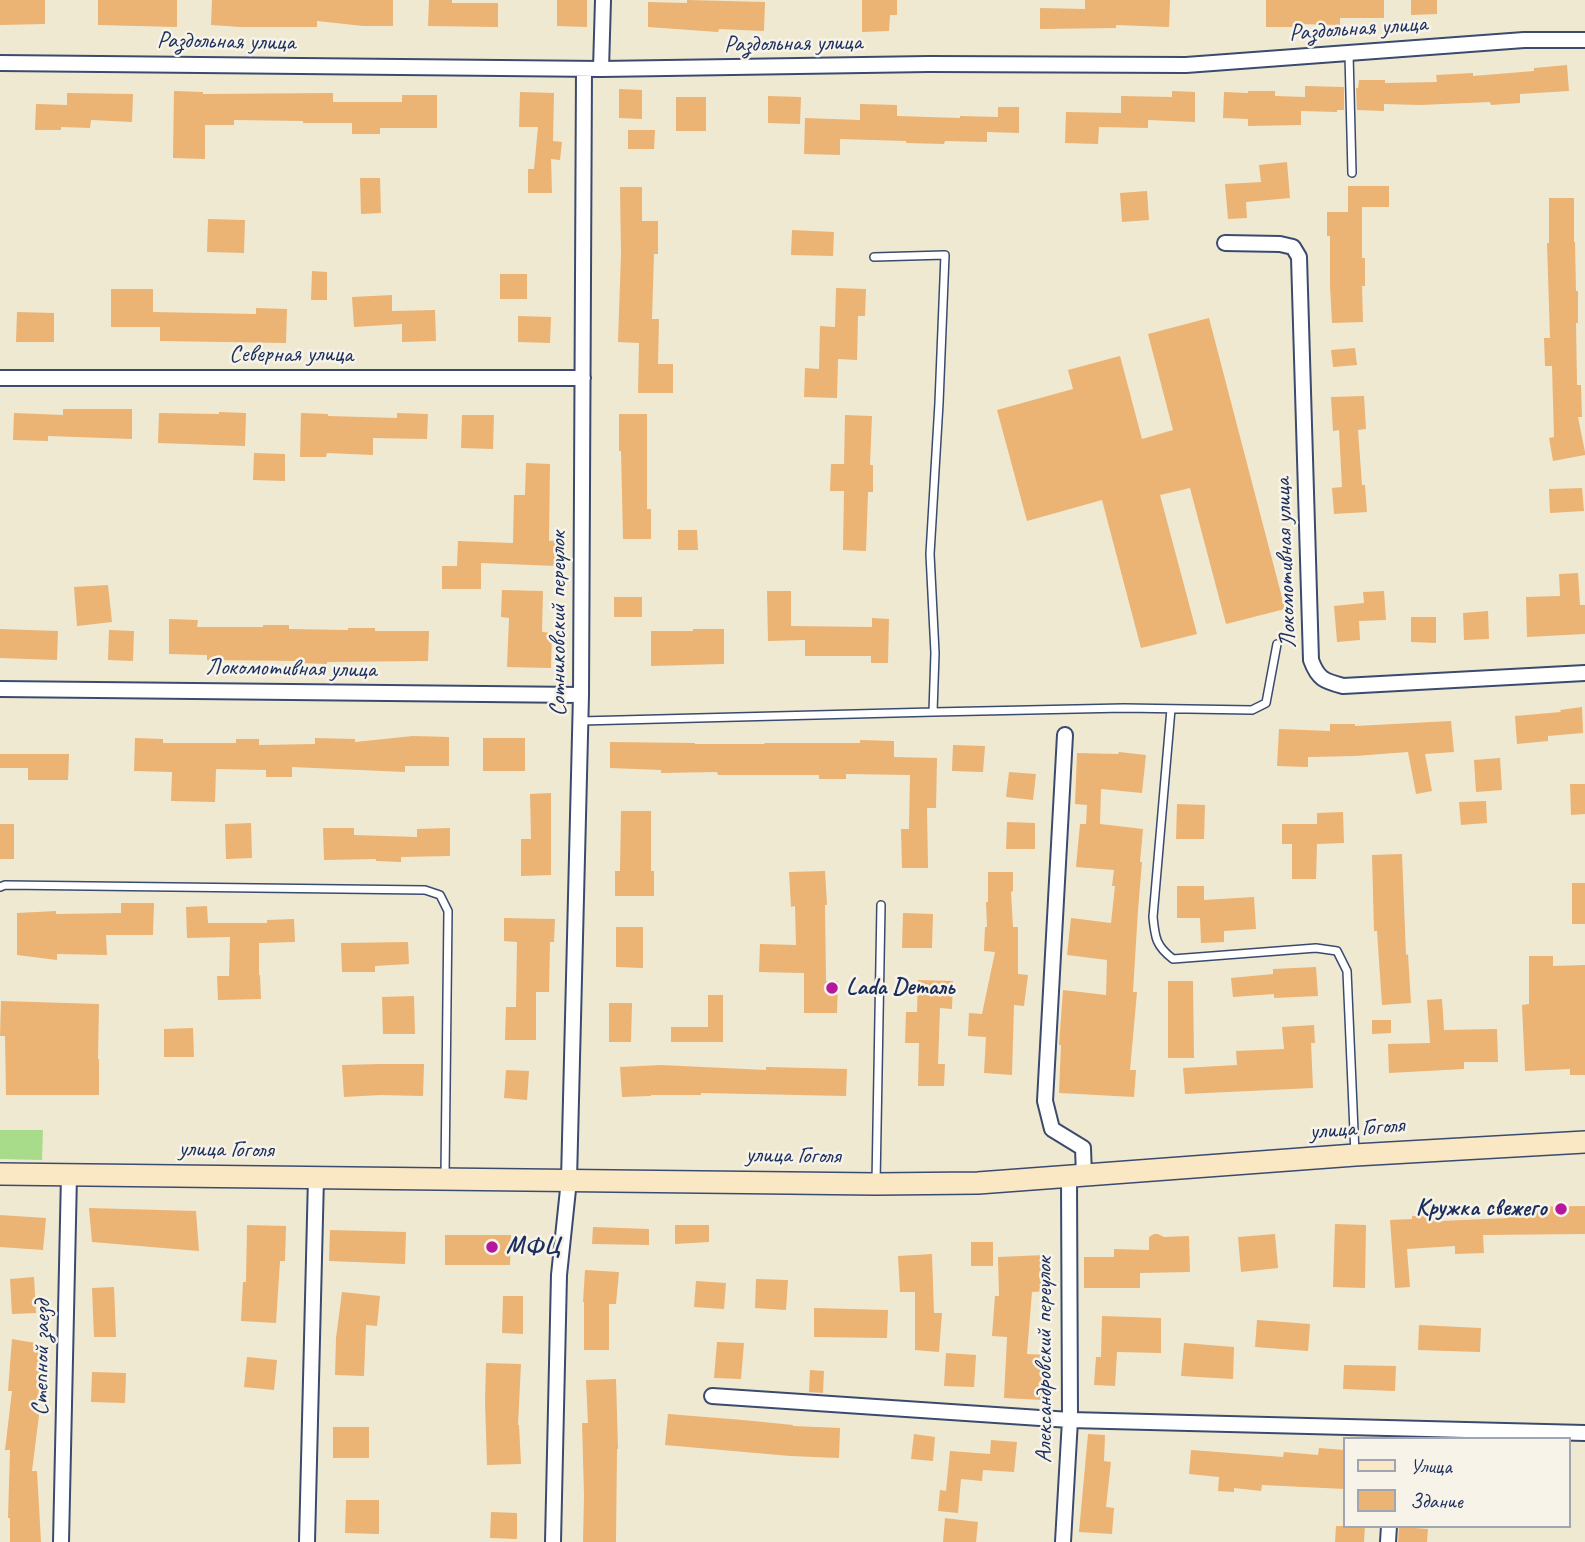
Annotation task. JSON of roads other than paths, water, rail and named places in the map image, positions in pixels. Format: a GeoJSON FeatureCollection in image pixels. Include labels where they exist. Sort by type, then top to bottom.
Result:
{"type":"FeatureCollection","features":[{"type":"Feature","properties":{"kind":"main road","name":"улица Гоголя"},"geometry":{"type":"LineString","coordinates":[[0,1174],[978,1183],[1355,1155],[1585,1142]]}},
{"type":"Feature","properties":{"kind":"street"},"geometry":{"type":"LineString","coordinates":[[601,69],[603,0]]}},
{"type":"Feature","properties":{"kind":"street","name":"Раздольная улица"},"geometry":{"type":"LineString","coordinates":[[0,63],[584,69],[929,64],[1186,65],[1524,40],[1585,40]]}},
{"type":"Feature","properties":{"kind":"street","name":"Сотниковский переулок"},"geometry":{"type":"LineString","coordinates":[[569,1180],[581,721],[584,69]]}},
{"type":"Feature","properties":{"kind":"street","name":"Локомотивная улица"},"geometry":{"type":"LineString","coordinates":[[1225,243],[1280,244],[1293,247],[1299,257],[1311,660],[1317,674],[1327,682],[1343,686],[1585,673]]}},
{"type":"Feature","properties":{"kind":"street","name":"Северная улица"},"geometry":{"type":"LineString","coordinates":[[0,377],[583,377]]}},
{"type":"Feature","properties":{"kind":"street","name":"Локомотивная улица"},"geometry":{"type":"LineString","coordinates":[[0,689],[581,695]]}},
{"type":"Feature","properties":{"kind":"street","name":"Александровский переулок"},"geometry":{"type":"LineString","coordinates":[[1063,1542],[1070,1420],[1076,1177],[1083,1148],[1052,1129],[1045,1101],[1065,735]]}},
{"type":"Feature","properties":{"kind":"street","name":"Степной заезд"},"geometry":{"type":"LineString","coordinates":[[61,1542],[69,1175]]}},
{"type":"Feature","properties":{"kind":"street"},"geometry":{"type":"LineString","coordinates":[[307,1542],[316,1177]]}},
{"type":"Feature","properties":{"kind":"street"},"geometry":{"type":"LineString","coordinates":[[553,1542],[559,1275],[569,1180]]}},
{"type":"Feature","properties":{"kind":"street"},"geometry":{"type":"LineString","coordinates":[[712,1396],[1070,1420],[1585,1433]]}},
{"type":"Feature","properties":{"kind":"lane"},"geometry":{"type":"LineString","coordinates":[[1349,53],[1352,173]]}},
{"type":"Feature","properties":{"kind":"lane"},"geometry":{"type":"LineString","coordinates":[[874,257],[945,255],[930,554],[934,653],[933,712]]}},
{"type":"Feature","properties":{"kind":"lane"},"geometry":{"type":"LineString","coordinates":[[581,721],[1110,708],[1252,710],[1266,703],[1277,644]]}},
{"type":"Feature","properties":{"kind":"lane"},"geometry":{"type":"LineString","coordinates":[[1171,709],[1153,917],[1154,934],[1160,950],[1173,959],[1316,948],[1337,951],[1347,971],[1355,1155]]}},
{"type":"Feature","properties":{"kind":"lane"},"geometry":{"type":"LineString","coordinates":[[0,887],[18,885],[425,890],[440,895],[448,911],[445,1178]]}},
{"type":"Feature","properties":{"kind":"lane"},"geometry":{"type":"LineString","coordinates":[[876,1184],[881,905]]}},
{"type":"Feature","properties":{"kind":"place","name":"Lada Dеталь"},"geometry":{"type":"Point","coordinates":[832,988]}},
{"type":"Feature","properties":{"kind":"place","name":"Кружка свежего"},"geometry":{"type":"Point","coordinates":[1561,1209]}},
{"type":"Feature","properties":{"kind":"place","name":"МФЦ"},"geometry":{"type":"Point","coordinates":[492,1247]}}]}
